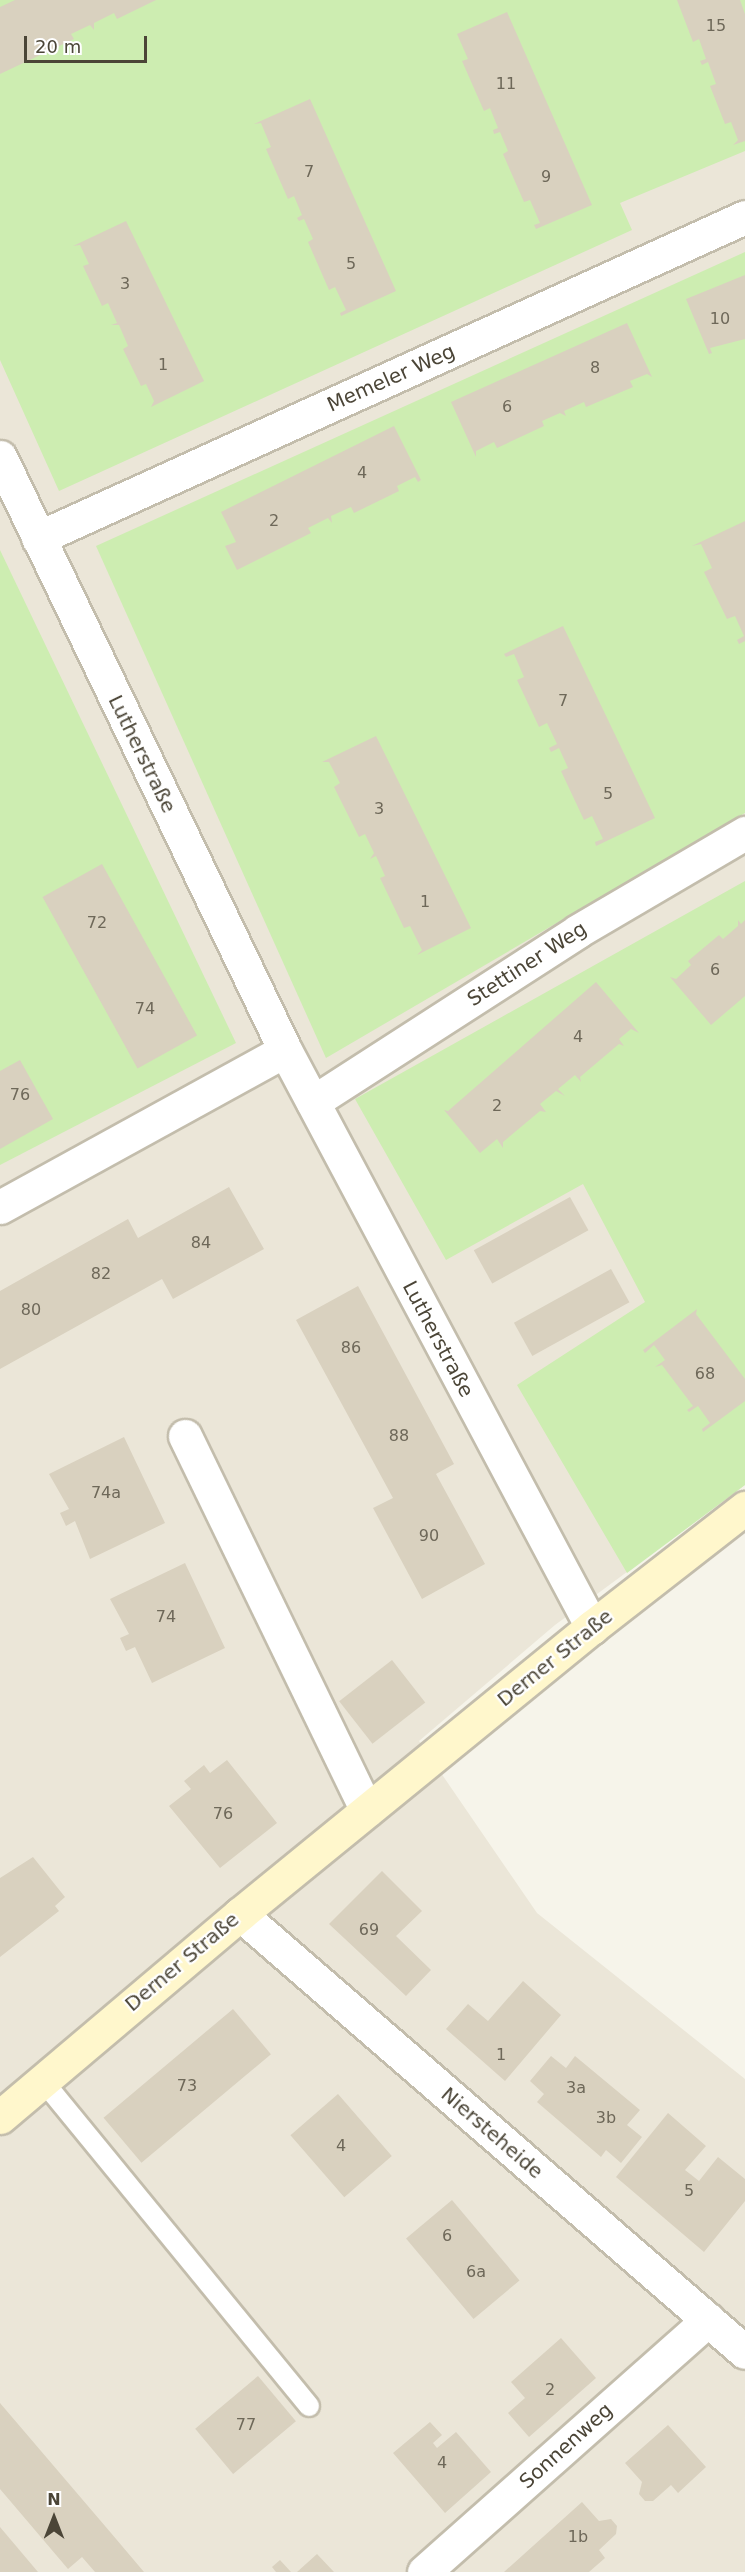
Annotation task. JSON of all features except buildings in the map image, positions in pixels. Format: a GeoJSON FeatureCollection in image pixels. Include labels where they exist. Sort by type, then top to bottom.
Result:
{"type":"FeatureCollection","features":[{"type":"Feature","properties":{"kind":"street","name":"Memeler Weg"},"geometry":{"type":"LineString","coordinates":[[38,538],[745,217]]}},
{"type":"Feature","properties":{"kind":"street","name":"Lutherstraße"},"geometry":{"type":"LineString","coordinates":[[0,457],[285,1050],[592,1627]]}},
{"type":"Feature","properties":{"kind":"street","name":"Stettiner Weg"},"geometry":{"type":"LineString","coordinates":[[313,1102],[578,930],[745,832]]}},
{"type":"Feature","properties":{"kind":"street"},"geometry":{"type":"LineString","coordinates":[[0,1207],[285,1050]]}},
{"type":"Feature","properties":{"kind":"street"},"geometry":{"type":"LineString","coordinates":[[185,1436],[367,1810]]}},
{"type":"Feature","properties":{"kind":"street","name":"Derner Straße"},"geometry":{"type":"LineString","coordinates":[[0,2117],[367,1810],[592,1627],[745,1508]]}},
{"type":"Feature","properties":{"kind":"street","name":"Niersteheide"},"geometry":{"type":"LineString","coordinates":[[240,1914],[745,2352]]}},
{"type":"Feature","properties":{"kind":"street","name":"Sonnenweg"},"geometry":{"type":"LineString","coordinates":[[424,2572],[708,2320]]}},
{"type":"Feature","properties":{"kind":"lane"},"geometry":{"type":"LineString","coordinates":[[43,2081],[309,2406]]}},
{"type":"Feature","properties":{"kind":"shaded area"},"geometry":{"type":"Polygon","coordinates":[[[0,0],[745,0],[745,1485],[555,1625],[419,1741],[537,1913],[745,2079],[745,2572],[0,2572],[0,0]]]}},
{"type":"Feature","properties":{"kind":"green space"},"geometry":{"type":"Polygon","coordinates":[[[0,0],[745,0],[745,151],[620,203],[632,230],[59,491],[0,360],[0,0]]]}},
{"type":"Feature","properties":{"kind":"green space"},"geometry":{"type":"Polygon","coordinates":[[[745,252],[745,813],[326,1058],[96,546],[745,252]]]}},
{"type":"Feature","properties":{"kind":"green space"},"geometry":{"type":"Polygon","coordinates":[[[0,550],[236,1043],[0,1165],[0,550]]]}},
{"type":"Feature","properties":{"kind":"green space"},"geometry":{"type":"Polygon","coordinates":[[[745,881],[745,1485],[627,1573],[517,1385],[645,1302],[583,1184],[446,1260],[355,1099],[745,881]]]}}]}
